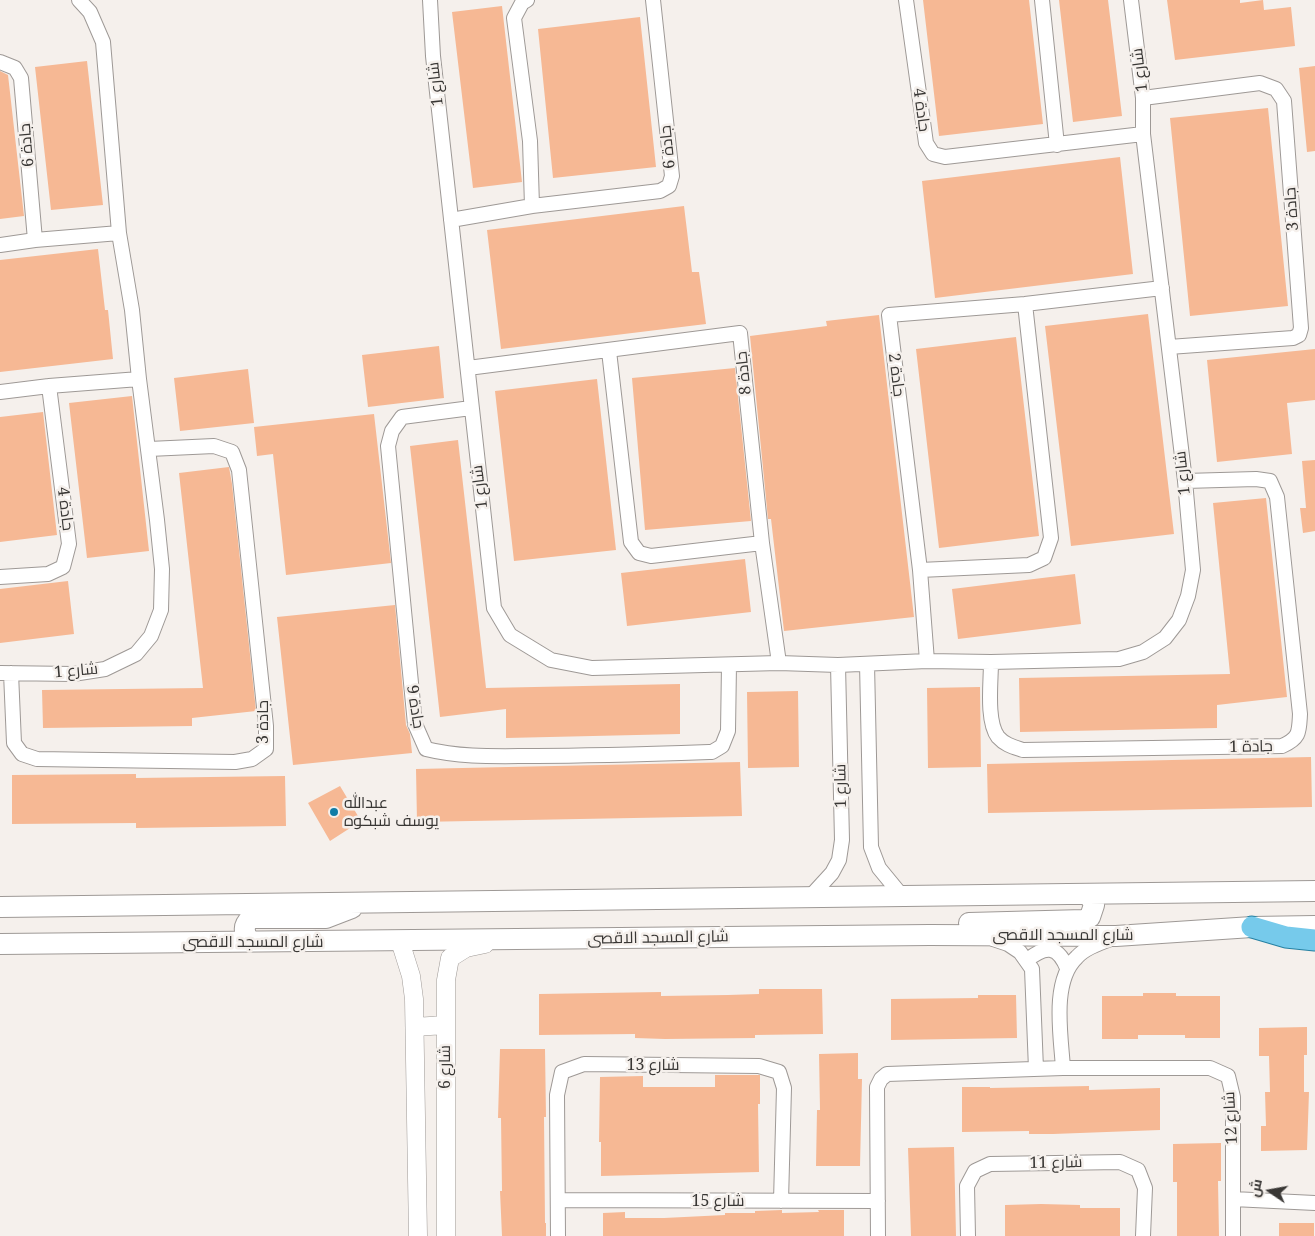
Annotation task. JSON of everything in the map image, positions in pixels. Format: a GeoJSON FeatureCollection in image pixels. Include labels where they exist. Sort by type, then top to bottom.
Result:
{"type":"FeatureCollection","features":[{"type":"Feature","properties":{"kind":"main road"},"geometry":{"type":"LineString","coordinates":[[0,907],[1315,891]]}},
{"type":"Feature","properties":{"kind":"main road"},"geometry":{"type":"LineString","coordinates":[[930,935],[955,923],[1084,920],[1090,917],[1094,904],[1091,898],[1085,894]]}},
{"type":"Feature","properties":{"kind":"main road"},"geometry":{"type":"LineString","coordinates":[[248,942],[244,931],[246,923],[251,918],[326,918],[366,903]]}},
{"type":"Feature","properties":{"kind":"main road"},"geometry":{"type":"LineString","coordinates":[[0,915],[0,920]]}},
{"type":"Feature","properties":{"kind":"main road","name":"شارع المسجد الاقصى"},"geometry":{"type":"LineString","coordinates":[[0,944],[930,935],[1116,936],[1252,927],[1315,926]]}},
{"type":"Feature","properties":{"kind":"main road"},"geometry":{"type":"LineString","coordinates":[[1252,927],[1286,937],[1315,940]]}},
{"type":"Feature","properties":{"kind":"street","name":"شارع 1"},"geometry":{"type":"LineString","coordinates":[[6,673],[73,674],[105,670],[136,654],[151,636],[162,610],[162,570],[132,310],[120,233],[103,42],[90,12],[78,0]]}},
{"type":"Feature","properties":{"kind":"street","name":"شارع 1"},"geometry":{"type":"LineString","coordinates":[[430,0],[433,56],[494,608],[510,635],[551,660],[592,668],[779,663],[838,665],[927,661],[991,662],[1119,659],[1143,652],[1165,638],[1179,620],[1188,596],[1193,570],[1185,481],[1143,134],[1143,98],[1131,0]]}},
{"type":"Feature","properties":{"kind":"street"},"geometry":{"type":"LineString","coordinates":[[527,0],[522,3],[514,18],[530,141],[532,206]]}},
{"type":"Feature","properties":{"kind":"street","name":"جادة 6"},"geometry":{"type":"LineString","coordinates":[[451,220],[532,206],[660,190],[669,186],[672,176],[653,0]]}},
{"type":"Feature","properties":{"kind":"street","name":"جادة 4"},"geometry":{"type":"LineString","coordinates":[[906,0],[926,143],[933,154],[944,157],[1143,134]]}},
{"type":"Feature","properties":{"kind":"street"},"geometry":{"type":"LineString","coordinates":[[1042,0],[1057,145]]}},
{"type":"Feature","properties":{"kind":"street","name":"جادة 6"},"geometry":{"type":"LineString","coordinates":[[0,62],[15,68],[21,78],[35,240]]}},
{"type":"Feature","properties":{"kind":"street","name":"جادة 3"},"geometry":{"type":"LineString","coordinates":[[1143,98],[1260,83],[1276,89],[1284,101],[1301,328],[1299,335],[1293,338],[1169,347]]}},
{"type":"Feature","properties":{"kind":"street"},"geometry":{"type":"LineString","coordinates":[[0,245],[120,233]]}},
{"type":"Feature","properties":{"kind":"street","name":"جادة 2"},"geometry":{"type":"LineString","coordinates":[[927,661],[920,570],[889,315],[1025,304],[1162,288]]}},
{"type":"Feature","properties":{"kind":"street"},"geometry":{"type":"LineString","coordinates":[[920,570],[1030,565],[1044,558],[1051,538],[1025,304]]}},
{"type":"Feature","properties":{"kind":"street","name":"جادة 8"},"geometry":{"type":"LineString","coordinates":[[468,368],[740,333],[762,543],[779,663]]}},
{"type":"Feature","properties":{"kind":"street"},"geometry":{"type":"LineString","coordinates":[[609,350],[631,542],[639,553],[651,556],[762,543]]}},
{"type":"Feature","properties":{"kind":"street"},"geometry":{"type":"LineString","coordinates":[[0,392],[139,379]]}},
{"type":"Feature","properties":{"kind":"street","name":"جادة 4"},"geometry":{"type":"LineString","coordinates":[[0,577],[48,574],[63,567],[69,544],[49,386]]}},
{"type":"Feature","properties":{"kind":"street","name":"جادة 9"},"geometry":{"type":"LineString","coordinates":[[471,408],[402,418],[392,431],[388,446],[415,724],[426,749],[468,756],[576,756],[712,752],[722,746],[728,731],[729,665]]}},
{"type":"Feature","properties":{"kind":"street","name":"جادة 3"},"geometry":{"type":"LineString","coordinates":[[6,673],[14,743],[22,754],[37,759],[234,762],[252,759],[266,749],[265,716],[239,470],[232,452],[214,446],[149,449]]}},
{"type":"Feature","properties":{"kind":"street","name":"جادة 1"},"geometry":{"type":"LineString","coordinates":[[991,662],[991,721],[998,737],[1009,746],[1023,750],[1282,746],[1294,741],[1299,730],[1300,714],[1278,497],[1270,481],[1256,478],[1185,481]]}},
{"type":"Feature","properties":{"kind":"street","name":"شارع 1"},"geometry":{"type":"LineString","coordinates":[[867,664],[871,847],[879,868],[902,896]]}},
{"type":"Feature","properties":{"kind":"street","name":"شارع 1"},"geometry":{"type":"LineString","coordinates":[[810,898],[839,860],[842,840],[838,665]]}},
{"type":"Feature","properties":{"kind":"street"},"geometry":{"type":"LineString","coordinates":[[985,936],[1008,944],[1020,952],[1032,969],[1036,1068]]}},
{"type":"Feature","properties":{"kind":"street"},"geometry":{"type":"LineString","coordinates":[[1063,1068],[1060,1005],[1063,978],[1067,968],[1077,956],[1097,944],[1116,936]]}},
{"type":"Feature","properties":{"kind":"street","name":"شارع 6"},"geometry":{"type":"LineString","coordinates":[[446,1236],[445,1025],[446,980],[450,958],[466,948],[506,939]]}},
{"type":"Feature","properties":{"kind":"street","name":"شارع 6"},"geometry":{"type":"LineString","coordinates":[[400,941],[411,976],[414,999],[418,1236]]}},
{"type":"Feature","properties":{"kind":"street"},"geometry":{"type":"LineString","coordinates":[[1027,960],[1039,951],[1050,950],[1062,956],[1067,968]]}},
{"type":"Feature","properties":{"kind":"street"},"geometry":{"type":"LineString","coordinates":[[415,1027],[445,1025]]}},
{"type":"Feature","properties":{"kind":"street","name":"شارع 13"},"geometry":{"type":"LineString","coordinates":[[558,1236],[557,1095],[562,1072],[584,1064],[759,1066],[779,1072],[784,1088],[781,1201]]}},
{"type":"Feature","properties":{"kind":"street","name":"شارع 12"},"geometry":{"type":"LineString","coordinates":[[878,1236],[877,1087],[881,1079],[887,1074],[1036,1068],[1210,1068],[1228,1076],[1232,1097],[1233,1236]]}},
{"type":"Feature","properties":{"kind":"street","name":"شارع 11"},"geometry":{"type":"LineString","coordinates":[[968,1236],[967,1186],[975,1172],[990,1164],[1111,1162],[1120,1162],[1138,1170],[1145,1188],[1144,1236]]}},
{"type":"Feature","properties":{"kind":"street"},"geometry":{"type":"LineString","coordinates":[[1233,1199],[1315,1203]]}},
{"type":"Feature","properties":{"kind":"street","name":"شارع 15"},"geometry":{"type":"LineString","coordinates":[[558,1200],[878,1201]]}},
{"type":"Feature","properties":{"kind":"building"},"geometry":{"type":"Polygon","coordinates":[[[923,0],[1029,0],[1043,124],[939,136],[923,0]]]}},
{"type":"Feature","properties":{"kind":"building"},"geometry":{"type":"Polygon","coordinates":[[[1059,0],[1108,0],[1122,116],[1073,122],[1059,0]]]}},
{"type":"Feature","properties":{"kind":"building"},"geometry":{"type":"Polygon","coordinates":[[[1167,0],[1240,0],[1240,3],[1263,0],[1264,10],[1291,7],[1295,46],[1175,60],[1167,0]]]}},
{"type":"Feature","properties":{"kind":"building"},"geometry":{"type":"Polygon","coordinates":[[[502,6],[522,182],[473,188],[452,12],[502,6]]]}},
{"type":"Feature","properties":{"kind":"building"},"geometry":{"type":"Polygon","coordinates":[[[640,17],[656,167],[553,178],[538,29],[640,17]]]}},
{"type":"Feature","properties":{"kind":"building"},"geometry":{"type":"Polygon","coordinates":[[[87,61],[103,205],[51,210],[35,67],[87,61]]]}},
{"type":"Feature","properties":{"kind":"building"},"geometry":{"type":"Polygon","coordinates":[[[1315,66],[1315,151],[1307,152],[1299,68],[1315,66]]]}},
{"type":"Feature","properties":{"kind":"building"},"geometry":{"type":"Polygon","coordinates":[[[0,71],[8,75],[24,216],[0,219],[0,71]]]}},
{"type":"Feature","properties":{"kind":"building"},"geometry":{"type":"Polygon","coordinates":[[[1268,108],[1288,306],[1190,316],[1170,118],[1268,108]]]}},
{"type":"Feature","properties":{"kind":"building"},"geometry":{"type":"Polygon","coordinates":[[[1120,157],[1133,274],[935,298],[922,181],[1120,157]]]}},
{"type":"Feature","properties":{"kind":"building"},"geometry":{"type":"Polygon","coordinates":[[[684,206],[692,272],[699,272],[706,324],[501,349],[487,230],[684,206]]]}},
{"type":"Feature","properties":{"kind":"building"},"geometry":{"type":"Polygon","coordinates":[[[98,249],[105,310],[108,310],[113,359],[0,372],[0,260],[98,249]]]}},
{"type":"Feature","properties":{"kind":"building"},"geometry":{"type":"Polygon","coordinates":[[[1148,314],[1174,534],[1071,546],[1045,326],[1148,314]]]}},
{"type":"Feature","properties":{"kind":"building"},"geometry":{"type":"Polygon","coordinates":[[[879,315],[914,617],[784,631],[771,519],[768,519],[750,336],[827,326],[826,321],[879,315]]]}},
{"type":"Feature","properties":{"kind":"building"},"geometry":{"type":"Polygon","coordinates":[[[1016,337],[1039,536],[939,548],[916,349],[1016,337]]]}},
{"type":"Feature","properties":{"kind":"building"},"geometry":{"type":"Polygon","coordinates":[[[439,346],[444,398],[368,407],[362,355],[439,346]]]}},
{"type":"Feature","properties":{"kind":"building"},"geometry":{"type":"Polygon","coordinates":[[[1315,349],[1315,400],[1287,403],[1292,454],[1217,462],[1207,360],[1315,349]]]}},
{"type":"Feature","properties":{"kind":"building"},"geometry":{"type":"Polygon","coordinates":[[[735,368],[751,521],[645,530],[632,378],[735,368]]]}},
{"type":"Feature","properties":{"kind":"building"},"geometry":{"type":"Polygon","coordinates":[[[248,369],[254,423],[180,431],[174,378],[248,369]]]}},
{"type":"Feature","properties":{"kind":"building"},"geometry":{"type":"Polygon","coordinates":[[[597,379],[616,550],[514,561],[495,391],[597,379]]]}},
{"type":"Feature","properties":{"kind":"building"},"geometry":{"type":"Polygon","coordinates":[[[132,396],[149,551],[87,558],[69,403],[132,396]]]}},
{"type":"Feature","properties":{"kind":"building"},"geometry":{"type":"Polygon","coordinates":[[[43,412],[57,535],[0,542],[0,417],[43,412]]]}},
{"type":"Feature","properties":{"kind":"building"},"geometry":{"type":"Polygon","coordinates":[[[374,414],[391,563],[286,575],[273,454],[257,456],[254,427],[374,414]]]}},
{"type":"Feature","properties":{"kind":"building"},"geometry":{"type":"Polygon","coordinates":[[[458,440],[486,688],[680,684],[680,734],[506,738],[506,709],[440,717],[410,446],[458,440]]]}},
{"type":"Feature","properties":{"kind":"building"},"geometry":{"type":"Polygon","coordinates":[[[1315,460],[1315,531],[1303,533],[1300,508],[1306,508],[1302,461],[1315,460]]]}},
{"type":"Feature","properties":{"kind":"building"},"geometry":{"type":"Polygon","coordinates":[[[229,467],[256,711],[192,718],[192,726],[43,728],[42,690],[203,688],[179,473],[229,467]]]}},
{"type":"Feature","properties":{"kind":"building"},"geometry":{"type":"Polygon","coordinates":[[[1266,498],[1287,697],[1217,705],[1217,728],[1020,732],[1019,678],[1230,674],[1213,503],[1266,498]]]}},
{"type":"Feature","properties":{"kind":"building"},"geometry":{"type":"Polygon","coordinates":[[[745,559],[751,612],[627,626],[621,573],[745,559]]]}},
{"type":"Feature","properties":{"kind":"building"},"geometry":{"type":"Polygon","coordinates":[[[1075,574],[1081,624],[958,639],[952,589],[1075,574]]]}},
{"type":"Feature","properties":{"kind":"building"},"geometry":{"type":"Polygon","coordinates":[[[68,581],[74,634],[0,643],[0,589],[68,581]]]}},
{"type":"Feature","properties":{"kind":"building"},"geometry":{"type":"Polygon","coordinates":[[[395,605],[406,725],[410,734],[412,753],[293,765],[277,617],[395,605]]]}},
{"type":"Feature","properties":{"kind":"building"},"geometry":{"type":"Polygon","coordinates":[[[980,687],[981,767],[928,768],[927,688],[980,687]]]}},
{"type":"Feature","properties":{"kind":"building"},"geometry":{"type":"Polygon","coordinates":[[[798,691],[799,767],[748,768],[747,692],[798,691]]]}},
{"type":"Feature","properties":{"kind":"building"},"geometry":{"type":"Polygon","coordinates":[[[1311,757],[1312,807],[988,813],[987,764],[1311,757]]]}},
{"type":"Feature","properties":{"kind":"building"},"geometry":{"type":"Polygon","coordinates":[[[740,762],[742,816],[417,822],[416,769],[740,762]]]}},
{"type":"Feature","properties":{"kind":"building"},"geometry":{"type":"Polygon","coordinates":[[[136,774],[136,778],[285,776],[286,826],[136,828],[136,823],[12,824],[12,775],[136,774]]]}},
{"type":"Feature","properties":{"kind":"building","name":"عبدالله يوسف شبكوه"},"geometry":{"type":"Polygon","coordinates":[[[340,786],[361,821],[330,841],[308,803],[340,786]]]}},
{"type":"Feature","properties":{"kind":"building"},"geometry":{"type":"Polygon","coordinates":[[[759,989],[822,989],[823,1034],[755,1035],[755,1038],[665,1039],[635,1038],[635,1034],[539,1035],[539,994],[661,992],[661,996],[728,995],[759,994],[759,989]]]}},
{"type":"Feature","properties":{"kind":"building"},"geometry":{"type":"Polygon","coordinates":[[[1143,993],[1176,993],[1176,996],[1220,996],[1220,1038],[1185,1038],[1185,1035],[1138,1035],[1138,1039],[1102,1039],[1102,996],[1143,996],[1143,993]]]}},
{"type":"Feature","properties":{"kind":"building"},"geometry":{"type":"Polygon","coordinates":[[[978,995],[1016,995],[1017,1038],[891,1040],[891,999],[978,998],[978,995]]]}},
{"type":"Feature","properties":{"kind":"building"},"geometry":{"type":"Polygon","coordinates":[[[1307,1027],[1307,1055],[1304,1055],[1304,1092],[1309,1092],[1307,1150],[1261,1151],[1261,1126],[1266,1126],[1265,1092],[1270,1092],[1269,1056],[1259,1056],[1259,1028],[1307,1027]]]}},
{"type":"Feature","properties":{"kind":"building"},"geometry":{"type":"Polygon","coordinates":[[[500,1049],[545,1049],[546,1236],[502,1236],[500,1191],[502,1191],[501,1118],[498,1118],[500,1049]]]}},
{"type":"Feature","properties":{"kind":"building"},"geometry":{"type":"Polygon","coordinates":[[[858,1053],[858,1079],[862,1079],[860,1166],[816,1166],[817,1110],[820,1110],[819,1054],[858,1053]]]}},
{"type":"Feature","properties":{"kind":"building"},"geometry":{"type":"Polygon","coordinates":[[[715,1075],[760,1075],[760,1104],[758,1104],[759,1172],[601,1176],[601,1142],[599,1142],[600,1077],[643,1076],[643,1087],[715,1087],[715,1075]]]}},
{"type":"Feature","properties":{"kind":"building"},"geometry":{"type":"Polygon","coordinates":[[[1089,1086],[1089,1090],[1160,1088],[1160,1130],[1053,1134],[1029,1134],[1029,1131],[962,1132],[962,1087],[1089,1086]]]}},
{"type":"Feature","properties":{"kind":"building"},"geometry":{"type":"Polygon","coordinates":[[[1221,1143],[1221,1181],[1218,1181],[1219,1236],[1177,1236],[1177,1182],[1173,1182],[1173,1144],[1221,1143]]]}},
{"type":"Feature","properties":{"kind":"building"},"geometry":{"type":"Polygon","coordinates":[[[954,1147],[956,1236],[911,1236],[908,1148],[954,1147]]]}},
{"type":"Feature","properties":{"kind":"building"},"geometry":{"type":"Polygon","coordinates":[[[1005,1205],[1080,1205],[1080,1208],[1120,1208],[1120,1236],[1005,1236],[1005,1205]]]}},
{"type":"Feature","properties":{"kind":"building"},"geometry":{"type":"Polygon","coordinates":[[[782,1210],[782,1213],[844,1210],[844,1236],[603,1236],[603,1213],[625,1212],[625,1218],[664,1218],[782,1210]]]}},
{"type":"Feature","properties":{"kind":"building"},"geometry":{"type":"Polygon","coordinates":[[[1279,1223],[1314,1223],[1314,1236],[1279,1236],[1279,1223]]]}},
{"type":"Feature","properties":{"kind":"place","name":"عبدالله يوسف شبكوه"},"geometry":{"type":"Point","coordinates":[334,812]}}]}
